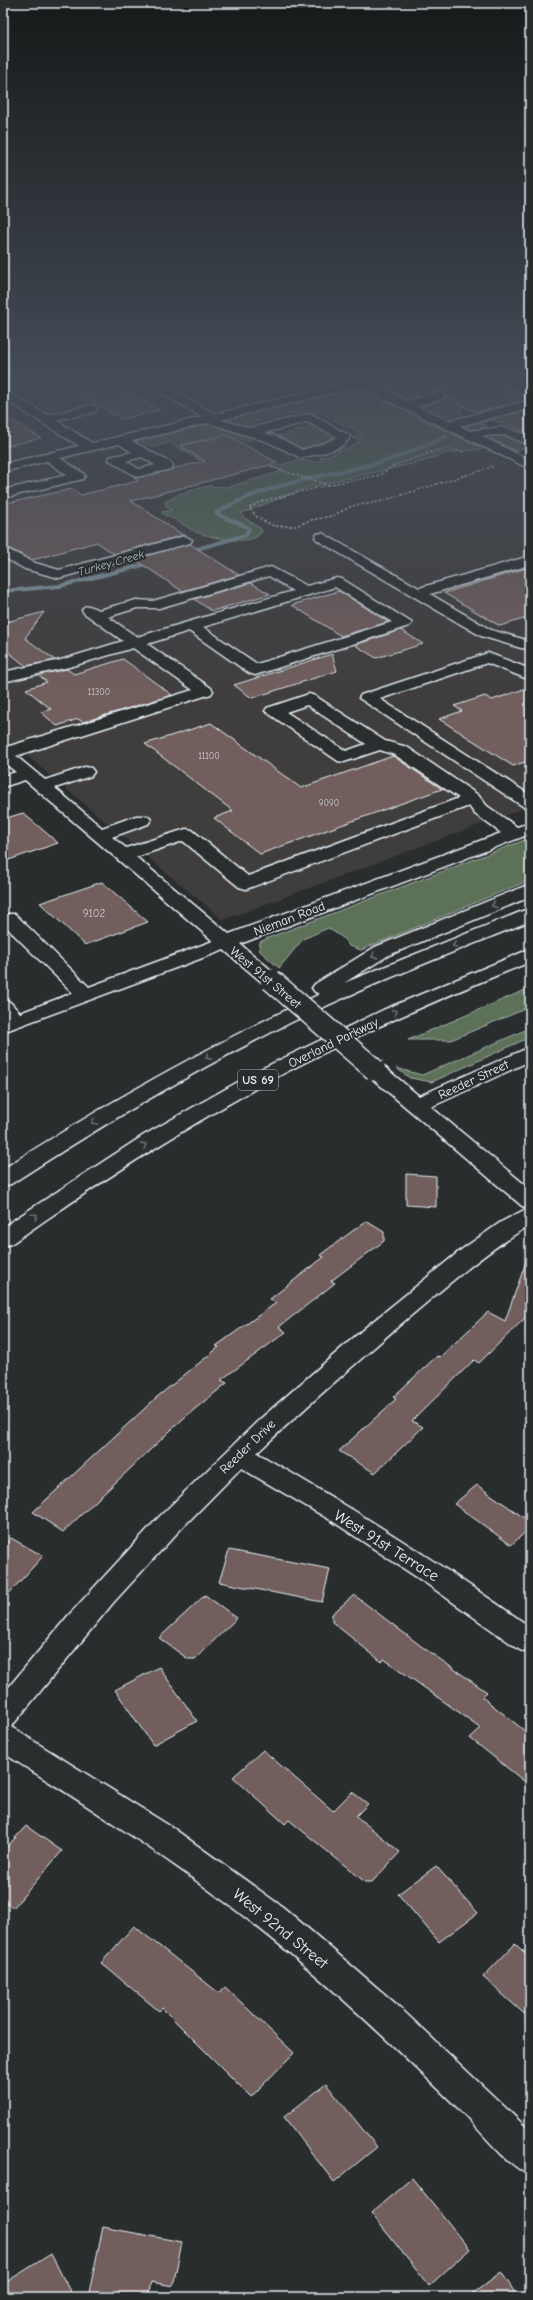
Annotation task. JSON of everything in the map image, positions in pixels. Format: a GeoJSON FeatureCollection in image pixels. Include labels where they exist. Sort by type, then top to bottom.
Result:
{"type":"FeatureCollection","features":[{"type":"Feature","properties":{"kind":"main road"},"geometry":{"type":"LineString","coordinates":[[3,494],[22,489]]}},
{"type":"Feature","properties":{"kind":"main road"},"geometry":{"type":"LineString","coordinates":[[322,537],[486,633],[526,645],[530,644]]}},
{"type":"Feature","properties":{"kind":"main road"},"geometry":{"type":"LineString","coordinates":[[3,551],[19,562],[43,571],[59,574],[185,540]]}},
{"type":"Feature","properties":{"kind":"main road"},"geometry":{"type":"LineString","coordinates":[[418,594],[530,560]]}},
{"type":"Feature","properties":{"kind":"main road"},"geometry":{"type":"LineString","coordinates":[[4,753],[205,692],[93,612],[136,604],[154,605],[271,571],[304,591]]}},
{"type":"Feature","properties":{"kind":"main road"},"geometry":{"type":"LineString","coordinates":[[3,677],[19,672],[63,664],[336,582],[404,623],[256,670],[191,626]]}},
{"type":"Feature","properties":{"kind":"main road"},"geometry":{"type":"LineString","coordinates":[[530,675],[488,658],[367,698],[530,803]]}},
{"type":"Feature","properties":{"kind":"main road"},"geometry":{"type":"LineString","coordinates":[[3,660],[19,672]]}},
{"type":"Feature","properties":{"kind":"main road"},"geometry":{"type":"LineString","coordinates":[[379,745],[344,757],[273,711],[309,699],[379,745],[401,751],[472,799],[481,810],[523,831]]}},
{"type":"Feature","properties":{"kind":"main road","name":"West 91st Street"},"geometry":{"type":"LineString","coordinates":[[4,753],[530,1201]]}},
{"type":"Feature","properties":{"kind":"main road"},"geometry":{"type":"LineString","coordinates":[[43,786],[85,772]]}},
{"type":"Feature","properties":{"kind":"main road"},"geometry":{"type":"LineString","coordinates":[[3,782],[28,774]]}},
{"type":"Feature","properties":{"kind":"main road"},"geometry":{"type":"LineString","coordinates":[[123,855],[186,834],[246,883],[472,799]]}},
{"type":"Feature","properties":{"kind":"main road"},"geometry":{"type":"LineString","coordinates":[[100,835],[142,820]]}},
{"type":"Feature","properties":{"kind":"main road","name":"Nieman Road"},"geometry":{"type":"LineString","coordinates":[[10,1023],[523,831]]}},
{"type":"Feature","properties":{"kind":"main road"},"geometry":{"type":"LineString","coordinates":[[242,1039],[382,951],[530,890]]}},
{"type":"Feature","properties":{"kind":"main road"},"geometry":{"type":"LineString","coordinates":[[3,1179],[61,1141],[165,1081],[242,1039],[329,997],[530,914]]}},
{"type":"Feature","properties":{"kind":"main road"},"geometry":{"type":"LineString","coordinates":[[8,918],[85,994]]}},
{"type":"Feature","properties":{"kind":"main road","name":"Overland Parkway"},"geometry":{"type":"LineString","coordinates":[[3,1238],[79,1185],[156,1137],[307,1053],[385,1016],[530,955]]}},
{"type":"Feature","properties":{"kind":"main road"},"geometry":{"type":"LineString","coordinates":[[3,1006],[10,1023]]}},
{"type":"Feature","properties":{"kind":"main road","name":"Reeder Street"},"geometry":{"type":"LineString","coordinates":[[416,1105],[530,1053]]}},
{"type":"Feature","properties":{"kind":"main road","name":"Reeder Drive"},"geometry":{"type":"LineString","coordinates":[[3,1717],[69,1633],[145,1548],[264,1429],[462,1261],[506,1228],[530,1215]]}},
{"type":"Feature","properties":{"kind":"main road","name":"West 91st Terrace"},"geometry":{"type":"LineString","coordinates":[[239,1454],[341,1514],[433,1574],[530,1642]]}},
{"type":"Feature","properties":{"kind":"main road","name":"West 92nd Street"},"geometry":{"type":"LineString","coordinates":[[3,1737],[124,1811],[215,1874],[325,1962],[400,2029],[508,2132],[530,2156]]}},
{"type":"Feature","properties":{"kind":"path"},"geometry":{"type":"LineString","coordinates":[[311,489],[260,502],[249,508],[258,518],[274,526],[296,526],[311,520],[332,516],[352,506],[378,502],[418,489]]}},
{"type":"Feature","properties":{"kind":"shaded area"},"geometry":{"type":"Polygon","coordinates":[[[3,489],[530,489],[530,806],[223,920],[3,736],[3,489]]]}},
{"type":"Feature","properties":{"kind":"green space"},"geometry":{"type":"Polygon","coordinates":[[[196,489],[303,489],[242,513],[243,517],[260,528],[262,531],[257,536],[250,539],[241,540],[231,540],[193,531],[161,512],[172,510],[166,506],[165,502],[181,493],[196,489]]]}},
{"type":"Feature","properties":{"kind":"green space"},"geometry":{"type":"Polygon","coordinates":[[[530,838],[530,880],[361,950],[349,946],[343,938],[328,928],[303,939],[279,968],[259,950],[260,942],[268,938],[530,838]]]}},
{"type":"Feature","properties":{"kind":"green space"},"geometry":{"type":"Polygon","coordinates":[[[530,988],[530,1007],[451,1040],[408,1040],[530,988]]]}},
{"type":"Feature","properties":{"kind":"green space"},"geometry":{"type":"Polygon","coordinates":[[[530,1028],[530,1037],[432,1082],[410,1078],[396,1068],[422,1075],[530,1028]]]}},
{"type":"Feature","properties":{"kind":"building"},"geometry":{"type":"Polygon","coordinates":[[[70,489],[81,495],[104,489],[176,489],[131,501],[183,535],[114,554],[97,542],[32,560],[3,545],[3,504],[70,489]]]}},
{"type":"Feature","properties":{"kind":"building"},"geometry":{"type":"Polygon","coordinates":[[[190,544],[239,575],[182,591],[134,559],[190,544]]]}},
{"type":"Feature","properties":{"kind":"building"},"geometry":{"type":"Polygon","coordinates":[[[530,567],[530,617],[500,626],[444,593],[530,567]]]}},
{"type":"Feature","properties":{"kind":"building"},"geometry":{"type":"Polygon","coordinates":[[[251,583],[270,594],[212,611],[194,599],[251,583]]]}},
{"type":"Feature","properties":{"kind":"building"},"geometry":{"type":"Polygon","coordinates":[[[339,591],[388,622],[341,636],[292,605],[339,591]]]}},
{"type":"Feature","properties":{"kind":"building"},"geometry":{"type":"Polygon","coordinates":[[[44,612],[25,638],[55,660],[26,666],[3,648],[3,623],[44,612]]]}},
{"type":"Feature","properties":{"kind":"building"},"geometry":{"type":"Polygon","coordinates":[[[401,630],[423,644],[376,658],[355,645],[401,630]]]}},
{"type":"Feature","properties":{"kind":"building"},"geometry":{"type":"Polygon","coordinates":[[[332,654],[337,671],[252,698],[234,685],[332,654]]]}},
{"type":"Feature","properties":{"kind":"building"},"geometry":{"type":"Polygon","coordinates":[[[123,659],[172,695],[83,722],[78,719],[57,726],[41,712],[51,709],[26,689],[47,682],[38,675],[67,669],[74,674],[123,659]]]}},
{"type":"Feature","properties":{"kind":"building"},"geometry":{"type":"Polygon","coordinates":[[[530,687],[530,760],[513,766],[439,719],[462,711],[454,706],[485,696],[492,700],[530,687]]]}},
{"type":"Feature","properties":{"kind":"building"},"geometry":{"type":"Polygon","coordinates":[[[211,723],[301,788],[393,756],[442,789],[260,854],[214,818],[233,811],[145,744],[211,723]]]}},
{"type":"Feature","properties":{"kind":"building"},"geometry":{"type":"Polygon","coordinates":[[[23,813],[58,843],[3,862],[3,819],[23,813]]]}},
{"type":"Feature","properties":{"kind":"building"},"geometry":{"type":"Polygon","coordinates":[[[102,882],[148,922],[85,945],[40,903],[102,882]]]}},
{"type":"Feature","properties":{"kind":"building"},"geometry":{"type":"Polygon","coordinates":[[[406,1174],[436,1176],[436,1207],[406,1205],[406,1174]]]}},
{"type":"Feature","properties":{"kind":"building"},"geometry":{"type":"Polygon","coordinates":[[[366,1221],[384,1232],[384,1241],[331,1281],[335,1283],[279,1327],[286,1332],[221,1380],[227,1383],[185,1417],[63,1532],[33,1512],[157,1397],[219,1347],[216,1346],[276,1303],[270,1299],[324,1257],[320,1255],[366,1221]]]}},
{"type":"Feature","properties":{"kind":"building"},"geometry":{"type":"Polygon","coordinates":[[[527,1259],[530,1260],[530,1313],[479,1363],[474,1360],[412,1421],[423,1427],[375,1473],[339,1451],[396,1399],[393,1397],[437,1356],[440,1357],[488,1312],[505,1321],[527,1259]]]}},
{"type":"Feature","properties":{"kind":"building"},"geometry":{"type":"Polygon","coordinates":[[[477,1485],[530,1522],[530,1528],[511,1545],[454,1504],[477,1485]]]}},
{"type":"Feature","properties":{"kind":"building"},"geometry":{"type":"Polygon","coordinates":[[[11,1538],[43,1556],[3,1600],[3,1546],[11,1538]]]}},
{"type":"Feature","properties":{"kind":"building"},"geometry":{"type":"Polygon","coordinates":[[[229,1550],[330,1569],[322,1602],[219,1582],[229,1550]]]}},
{"type":"Feature","properties":{"kind":"building"},"geometry":{"type":"Polygon","coordinates":[[[205,1595],[237,1618],[195,1659],[188,1659],[159,1638],[205,1595]]]}},
{"type":"Feature","properties":{"kind":"building"},"geometry":{"type":"Polygon","coordinates":[[[354,1595],[421,1646],[487,1692],[482,1697],[530,1735],[530,1786],[470,1738],[481,1728],[384,1659],[382,1662],[332,1622],[332,1614],[354,1595]]]}},
{"type":"Feature","properties":{"kind":"building"},"geometry":{"type":"Polygon","coordinates":[[[159,1667],[197,1721],[153,1745],[115,1690],[159,1667]]]}},
{"type":"Feature","properties":{"kind":"building"},"geometry":{"type":"Polygon","coordinates":[[[263,1750],[333,1811],[352,1792],[368,1804],[356,1816],[400,1852],[372,1882],[365,1882],[289,1820],[285,1824],[233,1777],[263,1750]]]}},
{"type":"Feature","properties":{"kind":"building"},"geometry":{"type":"Polygon","coordinates":[[[26,1826],[62,1851],[13,1908],[3,1901],[3,1851],[26,1826]]]}},
{"type":"Feature","properties":{"kind":"building"},"geometry":{"type":"Polygon","coordinates":[[[436,1866],[478,1913],[439,1942],[398,1894],[436,1866]]]}},
{"type":"Feature","properties":{"kind":"building"},"geometry":{"type":"Polygon","coordinates":[[[134,1926],[219,1993],[225,1987],[294,2053],[251,2097],[162,2008],[159,2011],[101,1963],[134,1926]]]}},
{"type":"Feature","properties":{"kind":"building"},"geometry":{"type":"Polygon","coordinates":[[[515,1944],[530,1957],[530,2019],[483,1977],[515,1944]]]}},
{"type":"Feature","properties":{"kind":"building"},"geometry":{"type":"Polygon","coordinates":[[[326,2084],[377,2147],[334,2182],[284,2117],[326,2084]]]}},
{"type":"Feature","properties":{"kind":"building"},"geometry":{"type":"Polygon","coordinates":[[[412,2178],[470,2249],[429,2286],[371,2213],[412,2178]]]}},
{"type":"Feature","properties":{"kind":"building"},"geometry":{"type":"Polygon","coordinates":[[[103,2227],[182,2242],[173,2286],[151,2282],[148,2297],[88,2297],[103,2227]]]}},
{"type":"Feature","properties":{"kind":"building"},"geometry":{"type":"Polygon","coordinates":[[[51,2254],[73,2297],[3,2297],[3,2284],[51,2254]]]}},
{"type":"Feature","properties":{"kind":"building"},"geometry":{"type":"Polygon","coordinates":[[[501,2272],[518,2297],[468,2297],[501,2272]]]}},
{"type":"Feature","properties":{"kind":"waterway","name":"Turkey Creek"},"geometry":{"type":"LineString","coordinates":[[190,551],[246,535],[249,529],[247,527],[224,518],[216,513],[269,489]]}},
{"type":"Feature","properties":{"kind":"waterway","name":"Turkey Creek"},"geometry":{"type":"LineString","coordinates":[[3,591],[60,586],[151,563]]}}]}
